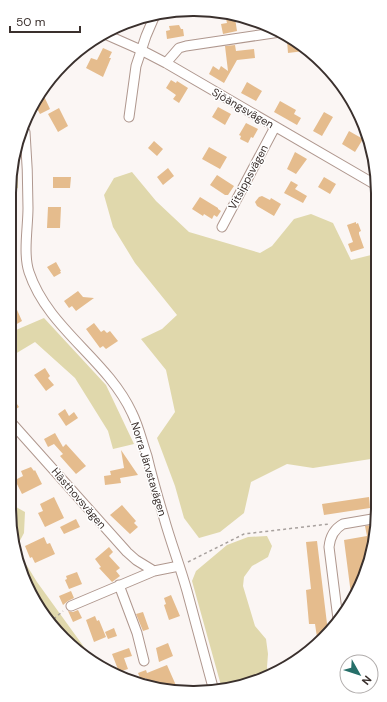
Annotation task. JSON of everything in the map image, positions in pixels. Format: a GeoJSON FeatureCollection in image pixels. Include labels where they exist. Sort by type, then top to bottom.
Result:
{"type":"FeatureCollection","features":[{"type":"Feature","properties":{"kind":"street"},"geometry":{"type":"LineString","coordinates":[[129,117],[136,66],[140,50],[153,21]]}},
{"type":"Feature","properties":{"kind":"street"},"geometry":{"type":"LineString","coordinates":[[166,63],[179,48],[186,46],[270,33]]}},
{"type":"Feature","properties":{"kind":"street","name":"Sjöängsvägen"},"geometry":{"type":"LineString","coordinates":[[110,37],[166,63],[371,182]]}},
{"type":"Feature","properties":{"kind":"street","name":"Vitsippsvägen"},"geometry":{"type":"LineString","coordinates":[[222,227],[275,127]]}},
{"type":"Feature","properties":{"kind":"street","name":"Norra Järvstavägen"},"geometry":{"type":"LineString","coordinates":[[24,139],[28,208],[28,270],[36,288],[62,328],[95,360],[114,384],[132,413],[141,437],[212,685]]}},
{"type":"Feature","properties":{"kind":"street","name":"Hästhovsvägen"},"geometry":{"type":"LineString","coordinates":[[16,428],[127,552],[136,560],[154,571]]}},
{"type":"Feature","properties":{"kind":"street"},"geometry":{"type":"LineString","coordinates":[[337,612],[330,547],[332,535],[338,527],[343,524],[371,519]]}},
{"type":"Feature","properties":{"kind":"street"},"geometry":{"type":"LineString","coordinates":[[71,606],[154,571],[179,566]]}},
{"type":"Feature","properties":{"kind":"street"},"geometry":{"type":"LineString","coordinates":[[119,585],[137,633],[144,661]]}},
{"type":"Feature","properties":{"kind":"path"},"geometry":{"type":"LineString","coordinates":[[179,566],[244,534],[330,524],[343,524]]}},
{"type":"Feature","properties":{"kind":"path"},"geometry":{"type":"LineString","coordinates":[[54,618],[71,606]]}},
{"type":"Feature","properties":{"kind":"shaded area"},"geometry":{"type":"Polygon","coordinates":[[[132,172],[156,201],[189,232],[260,253],[272,246],[294,219],[311,214],[333,223],[351,260],[371,255],[371,459],[313,468],[287,464],[251,482],[244,513],[220,532],[199,538],[184,518],[175,486],[157,438],[175,412],[166,370],[141,339],[162,329],[177,315],[135,263],[113,227],[104,195],[114,178],[132,172]]]}},
{"type":"Feature","properties":{"kind":"shaded area"},"geometry":{"type":"Polygon","coordinates":[[[18,173],[18,188],[16,189],[18,173]]]}},
{"type":"Feature","properties":{"kind":"shaded area"},"geometry":{"type":"Polygon","coordinates":[[[44,318],[106,385],[134,444],[113,449],[108,431],[75,378],[35,342],[16,353],[16,330],[44,318]]]}},
{"type":"Feature","properties":{"kind":"shaded area"},"geometry":{"type":"Polygon","coordinates":[[[16,507],[25,512],[24,533],[19,542],[16,507]]]}},
{"type":"Feature","properties":{"kind":"shaded area"},"geometry":{"type":"Polygon","coordinates":[[[267,536],[272,546],[268,557],[252,566],[244,577],[243,586],[255,626],[266,639],[268,654],[268,670],[251,677],[221,684],[192,581],[196,571],[227,545],[248,537],[267,536]]]}},
{"type":"Feature","properties":{"kind":"shaded area"},"geometry":{"type":"Polygon","coordinates":[[[24,560],[37,582],[86,650],[60,626],[46,607],[34,587],[24,560]]]}},
{"type":"Feature","properties":{"kind":"building"},"geometry":{"type":"Polygon","coordinates":[[[226,19],[235,21],[237,31],[223,34],[221,24],[227,23],[226,19]]]}},
{"type":"Feature","properties":{"kind":"building"},"geometry":{"type":"Polygon","coordinates":[[[179,25],[181,29],[183,29],[184,36],[167,39],[166,31],[170,30],[169,26],[179,25]]]}},
{"type":"Feature","properties":{"kind":"building"},"geometry":{"type":"Polygon","coordinates":[[[287,43],[300,52],[288,53],[287,43]]]}},
{"type":"Feature","properties":{"kind":"building"},"geometry":{"type":"Polygon","coordinates":[[[235,45],[236,51],[254,49],[255,58],[237,60],[224,83],[209,74],[213,66],[219,70],[221,66],[228,71],[225,46],[235,45]]]}},
{"type":"Feature","properties":{"kind":"building"},"geometry":{"type":"Polygon","coordinates":[[[103,48],[112,52],[103,77],[86,68],[91,58],[97,60],[103,48]]]}},
{"type":"Feature","properties":{"kind":"building"},"geometry":{"type":"Polygon","coordinates":[[[171,80],[176,83],[177,81],[188,88],[179,103],[173,99],[176,95],[166,88],[171,80]]]}},
{"type":"Feature","properties":{"kind":"building"},"geometry":{"type":"Polygon","coordinates":[[[247,82],[262,91],[256,101],[241,93],[247,82]]]}},
{"type":"Feature","properties":{"kind":"building"},"geometry":{"type":"Polygon","coordinates":[[[45,97],[50,109],[40,114],[37,109],[45,97]]]}},
{"type":"Feature","properties":{"kind":"building"},"geometry":{"type":"Polygon","coordinates":[[[280,101],[296,110],[294,114],[301,118],[297,125],[274,112],[280,101]]]}},
{"type":"Feature","properties":{"kind":"building"},"geometry":{"type":"Polygon","coordinates":[[[218,107],[231,114],[225,125],[212,117],[218,107]]]}},
{"type":"Feature","properties":{"kind":"building"},"geometry":{"type":"Polygon","coordinates":[[[59,108],[68,126],[58,132],[48,114],[59,108]]]}},
{"type":"Feature","properties":{"kind":"building"},"geometry":{"type":"Polygon","coordinates":[[[324,112],[333,117],[322,136],[313,131],[324,112]]]}},
{"type":"Feature","properties":{"kind":"building"},"geometry":{"type":"Polygon","coordinates":[[[246,123],[258,129],[248,143],[240,139],[241,136],[239,135],[246,123]]]}},
{"type":"Feature","properties":{"kind":"building"},"geometry":{"type":"Polygon","coordinates":[[[349,131],[363,139],[355,152],[342,144],[349,131]]]}},
{"type":"Feature","properties":{"kind":"building"},"geometry":{"type":"Polygon","coordinates":[[[154,141],[163,149],[157,156],[148,148],[154,141]]]}},
{"type":"Feature","properties":{"kind":"building"},"geometry":{"type":"Polygon","coordinates":[[[209,147],[227,157],[220,169],[202,159],[209,147]]]}},
{"type":"Feature","properties":{"kind":"building"},"geometry":{"type":"Polygon","coordinates":[[[295,152],[307,159],[296,174],[287,169],[295,152]]]}},
{"type":"Feature","properties":{"kind":"building"},"geometry":{"type":"Polygon","coordinates":[[[168,168],[174,176],[163,185],[157,177],[168,168]]]}},
{"type":"Feature","properties":{"kind":"building"},"geometry":{"type":"Polygon","coordinates":[[[217,175],[234,186],[228,195],[225,195],[210,185],[217,175]]]}},
{"type":"Feature","properties":{"kind":"building"},"geometry":{"type":"Polygon","coordinates":[[[53,177],[71,177],[70,188],[53,188],[53,177]]]}},
{"type":"Feature","properties":{"kind":"building"},"geometry":{"type":"Polygon","coordinates":[[[324,177],[336,184],[330,194],[318,187],[324,177]]]}},
{"type":"Feature","properties":{"kind":"building"},"geometry":{"type":"Polygon","coordinates":[[[291,181],[298,185],[295,189],[307,196],[303,203],[284,193],[291,181]]]}},
{"type":"Feature","properties":{"kind":"building"},"geometry":{"type":"Polygon","coordinates":[[[262,196],[270,200],[271,198],[281,204],[274,216],[257,206],[255,202],[262,196]]]}},
{"type":"Feature","properties":{"kind":"building"},"geometry":{"type":"Polygon","coordinates":[[[200,197],[221,211],[217,217],[214,215],[212,219],[204,214],[203,216],[192,209],[200,197]]]}},
{"type":"Feature","properties":{"kind":"building"},"geometry":{"type":"Polygon","coordinates":[[[48,207],[61,207],[60,228],[47,228],[48,207]]]}},
{"type":"Feature","properties":{"kind":"building"},"geometry":{"type":"Polygon","coordinates":[[[356,222],[356,224],[358,223],[361,231],[359,234],[364,248],[351,252],[348,244],[353,242],[347,225],[356,222]]]}},
{"type":"Feature","properties":{"kind":"building"},"geometry":{"type":"Polygon","coordinates":[[[56,262],[61,273],[54,277],[47,267],[56,262]]]}},
{"type":"Feature","properties":{"kind":"building"},"geometry":{"type":"Polygon","coordinates":[[[78,291],[83,297],[94,298],[76,311],[72,306],[69,308],[64,301],[78,291]]]}},
{"type":"Feature","properties":{"kind":"building"},"geometry":{"type":"Polygon","coordinates":[[[16,308],[22,321],[16,324],[16,308]]]}},
{"type":"Feature","properties":{"kind":"building"},"geometry":{"type":"Polygon","coordinates":[[[94,323],[101,332],[104,330],[107,333],[110,331],[118,341],[106,349],[103,346],[100,348],[86,329],[94,323]]]}},
{"type":"Feature","properties":{"kind":"building"},"geometry":{"type":"Polygon","coordinates":[[[45,368],[50,376],[48,378],[54,385],[46,391],[34,375],[45,368]]]}},
{"type":"Feature","properties":{"kind":"building"},"geometry":{"type":"Polygon","coordinates":[[[65,409],[69,416],[74,412],[78,418],[66,426],[58,414],[65,409]]]}},
{"type":"Feature","properties":{"kind":"building"},"geometry":{"type":"Polygon","coordinates":[[[55,433],[63,447],[66,444],[86,466],[76,474],[60,456],[63,454],[54,444],[48,447],[44,439],[55,433]]]}},
{"type":"Feature","properties":{"kind":"building"},"geometry":{"type":"Polygon","coordinates":[[[121,450],[138,475],[120,478],[121,483],[105,485],[104,476],[111,475],[110,471],[124,468],[121,450]]]}},
{"type":"Feature","properties":{"kind":"building"},"geometry":{"type":"Polygon","coordinates":[[[31,467],[34,471],[35,470],[42,484],[22,494],[16,482],[16,480],[23,476],[21,471],[31,467]]]}},
{"type":"Feature","properties":{"kind":"building"},"geometry":{"type":"Polygon","coordinates":[[[54,497],[64,518],[45,527],[38,513],[43,511],[40,504],[54,497]]]}},
{"type":"Feature","properties":{"kind":"building"},"geometry":{"type":"Polygon","coordinates":[[[369,497],[370,508],[324,515],[322,504],[369,497]]]}},
{"type":"Feature","properties":{"kind":"building"},"geometry":{"type":"Polygon","coordinates":[[[122,505],[136,521],[134,523],[138,527],[130,534],[110,515],[122,505]]]}},
{"type":"Feature","properties":{"kind":"building"},"geometry":{"type":"Polygon","coordinates":[[[76,519],[80,527],[64,534],[60,527],[76,519]]]}},
{"type":"Feature","properties":{"kind":"building"},"geometry":{"type":"Polygon","coordinates":[[[370,525],[368,543],[362,566],[351,591],[344,540],[367,536],[365,526],[370,525]]]}},
{"type":"Feature","properties":{"kind":"building"},"geometry":{"type":"Polygon","coordinates":[[[44,537],[47,544],[50,543],[55,554],[35,563],[32,557],[30,558],[25,546],[44,537]]]}},
{"type":"Feature","properties":{"kind":"building"},"geometry":{"type":"Polygon","coordinates":[[[317,541],[327,626],[317,636],[315,624],[309,624],[306,590],[311,589],[306,542],[317,541]]]}},
{"type":"Feature","properties":{"kind":"building"},"geometry":{"type":"Polygon","coordinates":[[[109,547],[113,552],[109,556],[120,568],[116,571],[120,576],[112,582],[99,568],[101,567],[95,559],[109,547]]]}},
{"type":"Feature","properties":{"kind":"building"},"geometry":{"type":"Polygon","coordinates":[[[77,572],[82,584],[69,589],[65,580],[67,579],[66,576],[77,572]]]}},
{"type":"Feature","properties":{"kind":"building"},"geometry":{"type":"Polygon","coordinates":[[[71,591],[74,598],[63,605],[59,596],[71,591]]]}},
{"type":"Feature","properties":{"kind":"building"},"geometry":{"type":"Polygon","coordinates":[[[171,595],[180,616],[169,620],[164,605],[166,604],[164,598],[171,595]]]}},
{"type":"Feature","properties":{"kind":"building"},"geometry":{"type":"Polygon","coordinates":[[[78,610],[82,618],[73,622],[68,611],[73,612],[78,610]]]}},
{"type":"Feature","properties":{"kind":"building"},"geometry":{"type":"Polygon","coordinates":[[[143,612],[149,629],[143,631],[136,614],[143,612]]]}},
{"type":"Feature","properties":{"kind":"building"},"geometry":{"type":"Polygon","coordinates":[[[95,616],[97,621],[99,620],[106,637],[94,642],[86,620],[95,616]]]}},
{"type":"Feature","properties":{"kind":"building"},"geometry":{"type":"Polygon","coordinates":[[[114,628],[117,636],[108,639],[105,632],[114,628]]]}},
{"type":"Feature","properties":{"kind":"building"},"geometry":{"type":"Polygon","coordinates":[[[168,643],[173,656],[159,662],[156,648],[168,643]]]}},
{"type":"Feature","properties":{"kind":"building"},"geometry":{"type":"Polygon","coordinates":[[[129,648],[132,656],[124,658],[128,669],[123,671],[118,669],[112,654],[129,648]]]}},
{"type":"Feature","properties":{"kind":"building"},"geometry":{"type":"Polygon","coordinates":[[[167,665],[176,685],[159,683],[147,680],[146,678],[140,678],[138,673],[146,670],[147,673],[167,665]]]}}]}
